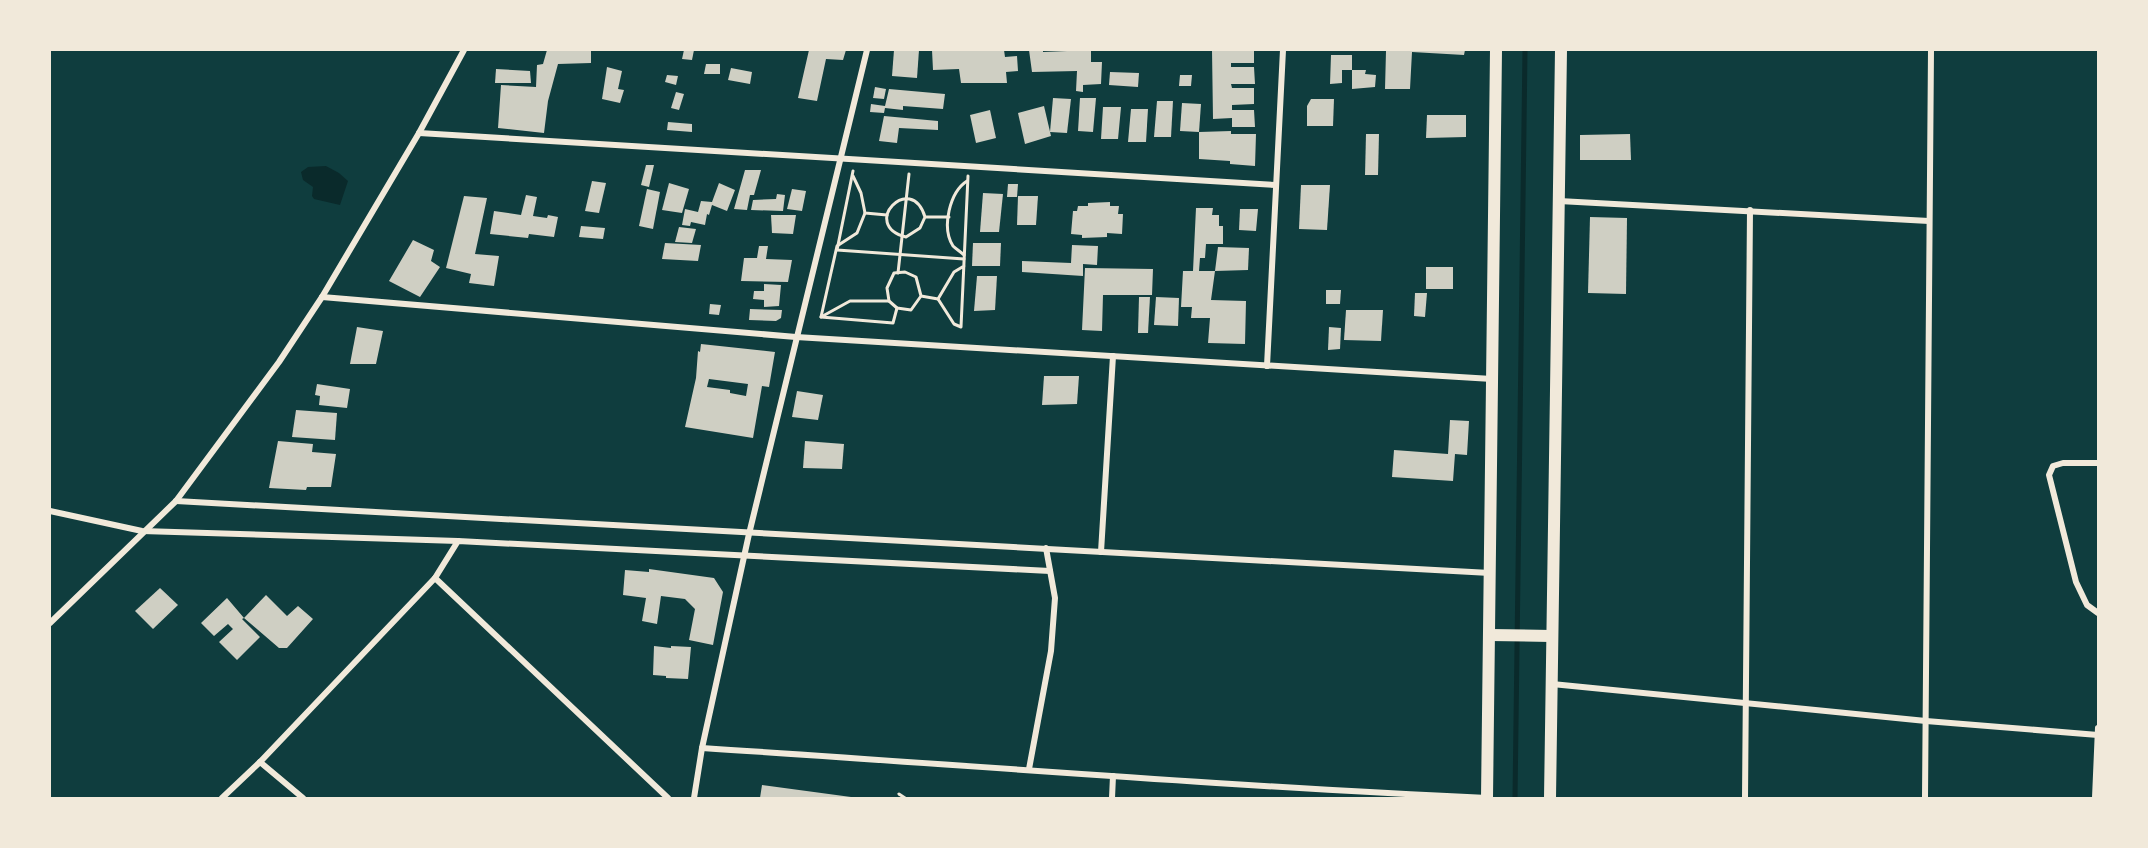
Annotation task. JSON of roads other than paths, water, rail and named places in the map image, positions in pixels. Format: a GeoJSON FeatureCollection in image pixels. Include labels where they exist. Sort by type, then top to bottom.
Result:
{"type":"FeatureCollection","features":[{"type":"Feature","properties":{"kind":"main road"},"geometry":{"type":"LineString","coordinates":[[1487,798],[1496,50]]}},
{"type":"Feature","properties":{"kind":"main road"},"geometry":{"type":"LineString","coordinates":[[1550,798],[1560,50]]}},
{"type":"Feature","properties":{"kind":"main road"},"geometry":{"type":"LineString","coordinates":[[1490,635],[1551,636]]}},
{"type":"Feature","properties":{"kind":"street"},"geometry":{"type":"LineString","coordinates":[[50,623],[142,531],[176,501],[279,362],[322,297],[419,133],[464,50]]}},
{"type":"Feature","properties":{"kind":"street"},"geometry":{"type":"LineString","coordinates":[[694,798],[702,748],[744,555],[867,50]]}},
{"type":"Feature","properties":{"kind":"street"},"geometry":{"type":"LineString","coordinates":[[1267,366],[1282,50]]}},
{"type":"Feature","properties":{"kind":"street"},"geometry":{"type":"LineString","coordinates":[[1925,798],[1931,50]]}},
{"type":"Feature","properties":{"kind":"street"},"geometry":{"type":"LineString","coordinates":[[419,133],[1276,185]]}},
{"type":"Feature","properties":{"kind":"street"},"geometry":{"type":"LineString","coordinates":[[1558,201],[1929,221]]}},
{"type":"Feature","properties":{"kind":"street"},"geometry":{"type":"LineString","coordinates":[[1745,798],[1750,210]]}},
{"type":"Feature","properties":{"kind":"street"},"geometry":{"type":"LineString","coordinates":[[322,297],[796,337],[1493,379]]}},
{"type":"Feature","properties":{"kind":"street"},"geometry":{"type":"LineString","coordinates":[[1101,552],[1113,356]]}},
{"type":"Feature","properties":{"kind":"street"},"geometry":{"type":"LineString","coordinates":[[2098,463],[2063,463],[2053,466],[2049,475],[2076,582],[2087,605],[2098,613]]}},
{"type":"Feature","properties":{"kind":"street"},"geometry":{"type":"LineString","coordinates":[[176,501],[1490,573]]}},
{"type":"Feature","properties":{"kind":"street"},"geometry":{"type":"LineString","coordinates":[[50,511],[142,531],[458,541],[1050,571]]}},
{"type":"Feature","properties":{"kind":"street"},"geometry":{"type":"LineString","coordinates":[[222,798],[260,762],[435,578],[458,541]]}},
{"type":"Feature","properties":{"kind":"street"},"geometry":{"type":"LineString","coordinates":[[1029,770],[1051,651],[1055,598],[1046,548]]}},
{"type":"Feature","properties":{"kind":"street"},"geometry":{"type":"LineString","coordinates":[[435,578],[668,798]]}},
{"type":"Feature","properties":{"kind":"street"},"geometry":{"type":"LineString","coordinates":[[1551,684],[1926,721],[2098,735]]}},
{"type":"Feature","properties":{"kind":"street"},"geometry":{"type":"LineString","coordinates":[[2095,798],[2098,728]]}},
{"type":"Feature","properties":{"kind":"street"},"geometry":{"type":"LineString","coordinates":[[702,748],[1299,790],[1487,798]]}},
{"type":"Feature","properties":{"kind":"street"},"geometry":{"type":"LineString","coordinates":[[260,762],[303,798]]}},
{"type":"Feature","properties":{"kind":"street"},"geometry":{"type":"LineString","coordinates":[[1112,798],[1113,776]]}},
{"type":"Feature","properties":{"kind":"street"},"geometry":{"type":"LineString","coordinates":[[1299,790],[1299,798]]}},
{"type":"Feature","properties":{"kind":"water"},"geometry":{"type":"Polygon","coordinates":[[[326,166],[348,181],[340,205],[314,199],[313,187],[303,180],[301,172],[308,167],[326,166]]]}},
{"type":"Feature","properties":{"kind":"waterway"},"geometry":{"type":"LineString","coordinates":[[1515,798],[1525,50]]}}]}
